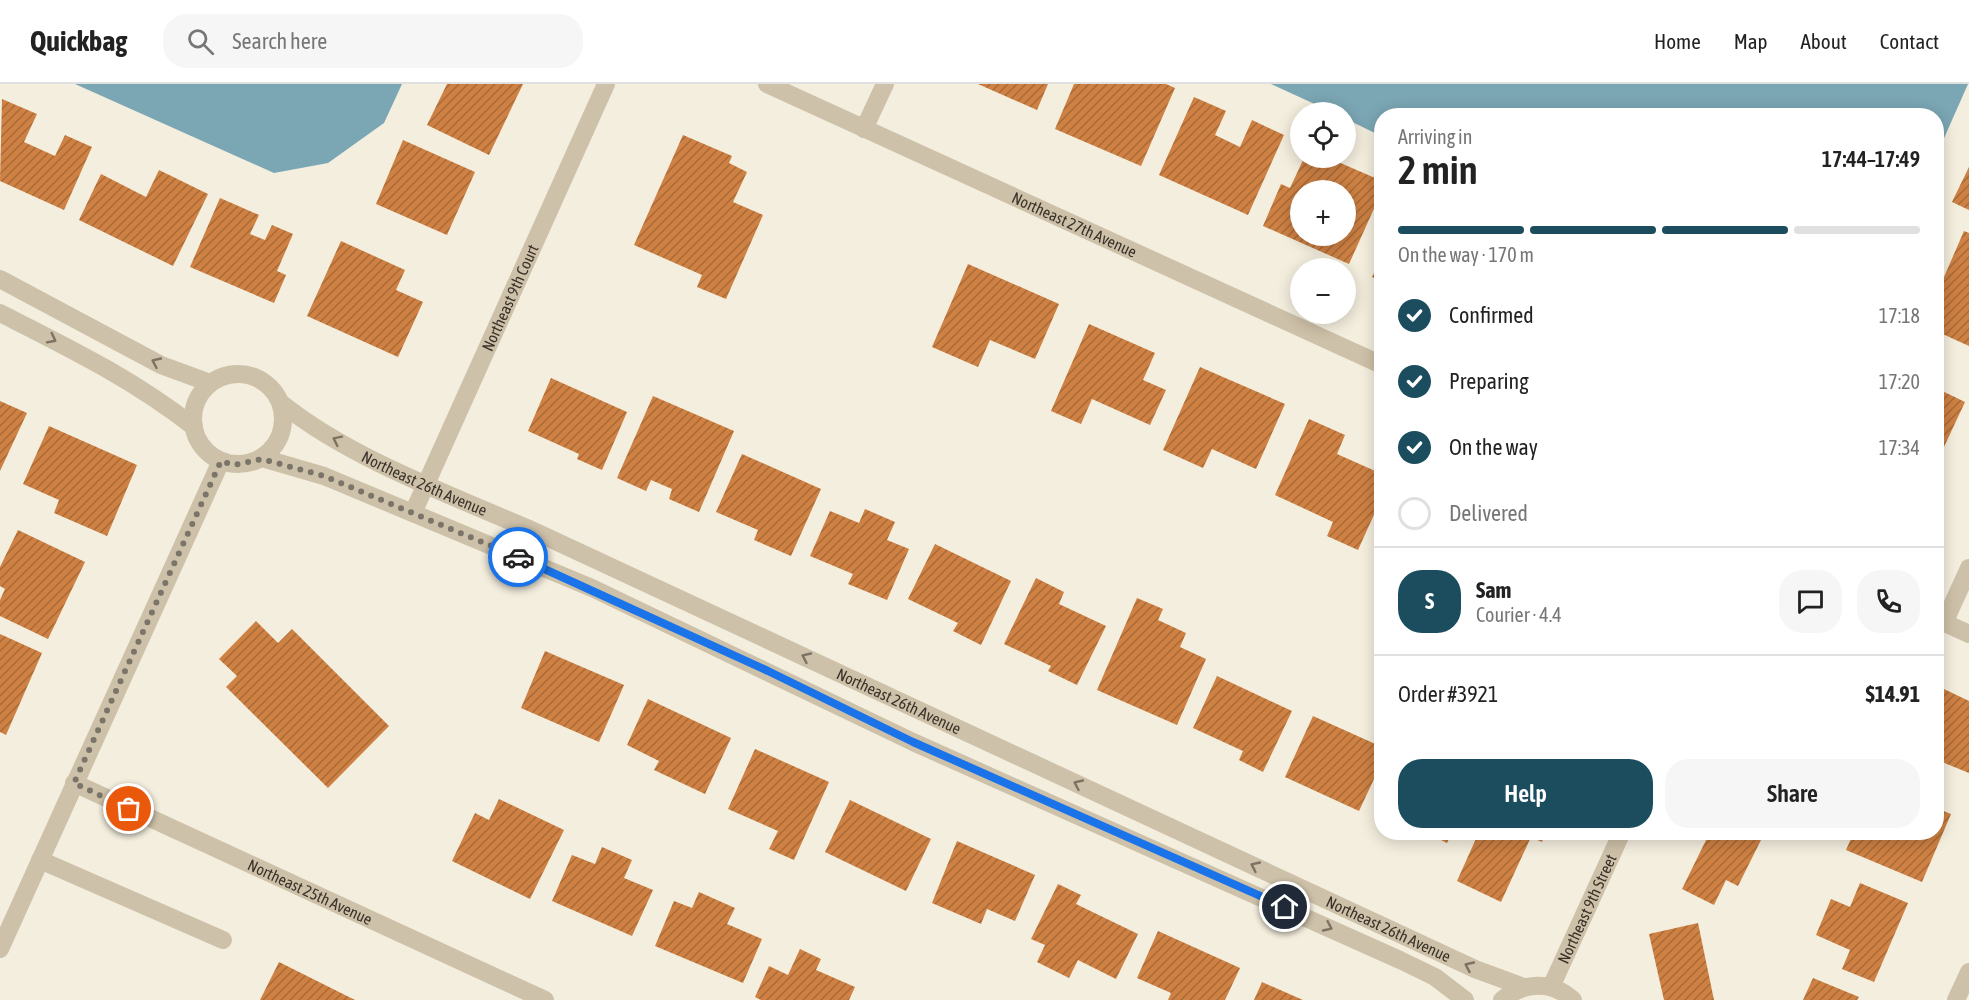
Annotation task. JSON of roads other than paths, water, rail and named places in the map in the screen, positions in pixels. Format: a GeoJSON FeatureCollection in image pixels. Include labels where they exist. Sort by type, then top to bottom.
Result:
{"type":"FeatureCollection","features":[{"type":"Feature","properties":{"kind":"street","name":"Northeast 9th Court"},"geometry":{"type":"LineString","coordinates":[[413,513],[606,84]]}},
{"type":"Feature","properties":{"kind":"street","name":"Northeast 27th Avenue"},"geometry":{"type":"LineString","coordinates":[[767,84],[1374,361]]}},
{"type":"Feature","properties":{"kind":"street"},"geometry":{"type":"LineString","coordinates":[[864,129],[885,84]]}},
{"type":"Feature","properties":{"kind":"street"},"geometry":{"type":"LineString","coordinates":[[0,279],[150,360],[210,383]]}},
{"type":"Feature","properties":{"kind":"street"},"geometry":{"type":"LineString","coordinates":[[0,313],[118,373],[156,397],[194,427]]}},
{"type":"Feature","properties":{"kind":"street"},"geometry":{"type":"LineString","coordinates":[[242,374],[259,378],[273,389],[281,403],[284,420],[280,436],[273,449],[262,459],[234,465],[221,461],[201,445],[194,427],[194,408],[210,383],[226,376],[242,374]]}},
{"type":"Feature","properties":{"kind":"street","name":"Northeast 26th Avenue"},"geometry":{"type":"LineString","coordinates":[[281,403],[312,428],[427,484],[548,538],[1475,969],[1524,987]]}},
{"type":"Feature","properties":{"kind":"street","name":"Northeast 26th Avenue"},"geometry":{"type":"LineString","coordinates":[[262,459],[324,476],[592,588],[913,742],[1297,912],[1435,977],[1465,1000]]}},
{"type":"Feature","properties":{"kind":"street"},"geometry":{"type":"LineString","coordinates":[[0,949],[221,461]]}},
{"type":"Feature","properties":{"kind":"street"},"geometry":{"type":"LineString","coordinates":[[1944,614],[1969,568]]}},
{"type":"Feature","properties":{"kind":"street"},"geometry":{"type":"LineString","coordinates":[[1944,623],[1969,634]]}},
{"type":"Feature","properties":{"kind":"street","name":"Northeast 25th Avenue"},"geometry":{"type":"LineString","coordinates":[[74,783],[545,1000]]}},
{"type":"Feature","properties":{"kind":"street","name":"Northeast 9th Street"},"geometry":{"type":"LineString","coordinates":[[1551,987],[1618,840]]}},
{"type":"Feature","properties":{"kind":"street"},"geometry":{"type":"LineString","coordinates":[[40,860],[223,940]]}},
{"type":"Feature","properties":{"kind":"street"},"geometry":{"type":"LineString","coordinates":[[1956,1000],[1969,972]]}},
{"type":"Feature","properties":{"kind":"street"},"geometry":{"type":"LineString","coordinates":[[1502,1000],[1524,987],[1551,987],[1573,1000]]}},
{"type":"Feature","properties":{"kind":"water"},"geometry":{"type":"Polygon","coordinates":[[[75,84],[402,84],[384,123],[328,163],[274,173],[75,84]]]}},
{"type":"Feature","properties":{"kind":"water"},"geometry":{"type":"Polygon","coordinates":[[[1271,84],[1968,84],[1944,138],[1944,108],[1374,108],[1374,133],[1356,124],[1356,102],[1310,102],[1271,84]]]}}]}
